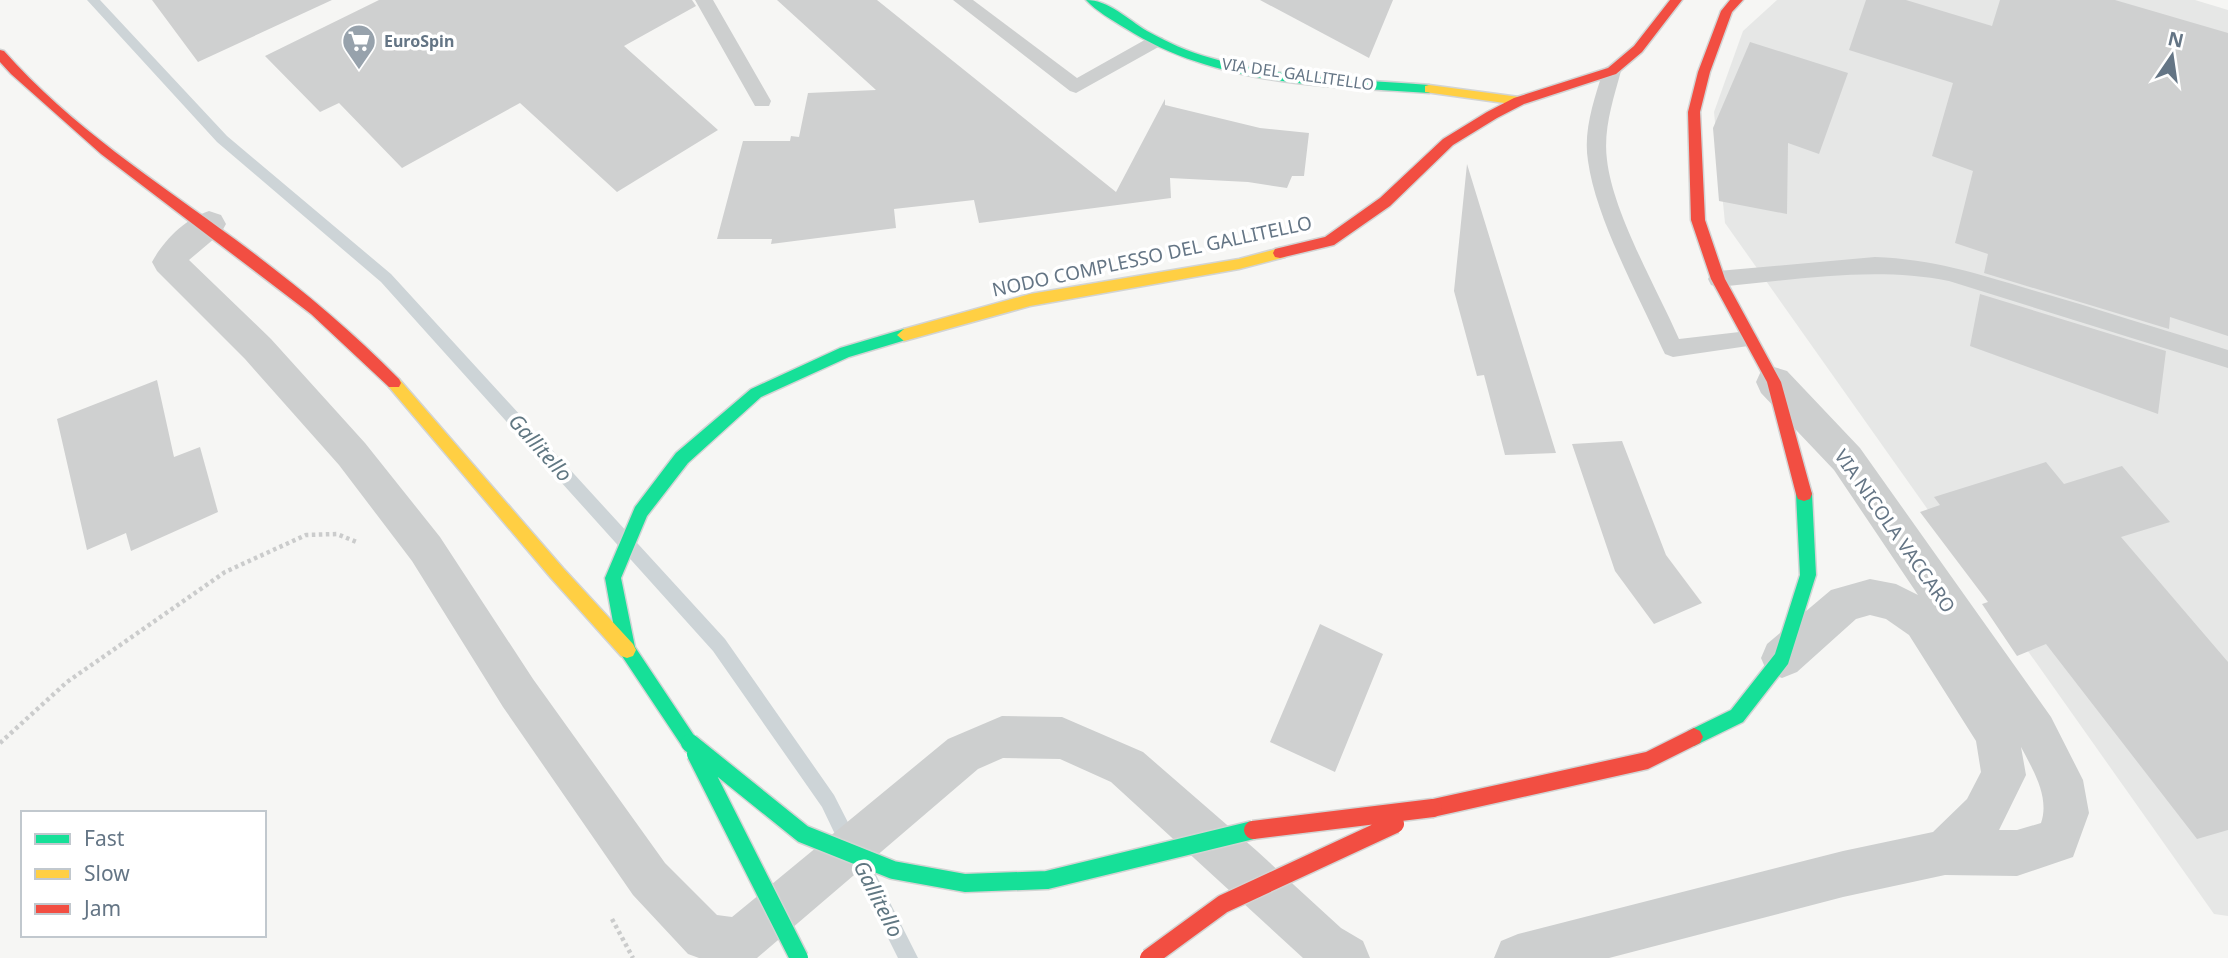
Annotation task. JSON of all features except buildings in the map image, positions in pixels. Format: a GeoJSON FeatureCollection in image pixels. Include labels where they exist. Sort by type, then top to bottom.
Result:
{"type":"FeatureCollection","features":[{"type":"Feature","properties":{"kind":"main road","name":"VIA DEL GALLITELLO"},"geometry":{"type":"LineString","coordinates":[[1092,0],[1140,34],[1189,56],[1233,67],[1289,76],[1482,93],[1519,101]]}},
{"type":"Feature","properties":{"kind":"main road"},"geometry":{"type":"LineString","coordinates":[[1519,101],[1612,71],[1638,49],[1676,0]]}},
{"type":"Feature","properties":{"kind":"main road","name":"VIA NICOLA VACCARO"},"geometry":{"type":"LineString","coordinates":[[1737,0],[1727,11],[1704,72],[1694,112],[1698,220],[1718,279],[1748,339],[1774,382]]}},
{"type":"Feature","properties":{"kind":"main road"},"geometry":{"type":"LineString","coordinates":[[5,69],[130,171],[209,224],[306,299],[351,339],[419,409],[586,609],[626,650]]}},
{"type":"Feature","properties":{"kind":"main road","name":"NODO COMPLESSO DEL GALLITELLO"},"geometry":{"type":"LineString","coordinates":[[1433,808],[1257,829],[1047,880],[965,883],[893,870],[803,834],[690,743],[626,650],[613,578],[640,512],[682,458],[756,393],[845,352],[1030,300],[1239,264],[1329,241],[1385,202],[1448,142],[1519,101]]}},
{"type":"Feature","properties":{"kind":"main road"},"geometry":{"type":"LineString","coordinates":[[1149,958],[1223,904],[1324,855],[1433,808],[1648,760],[1737,716],[1782,658],[1808,575],[1806,502],[1774,382]]}},
{"type":"Feature","properties":{"kind":"main road"},"geometry":{"type":"LineString","coordinates":[[690,743],[799,958]]}},
{"type":"Feature","properties":{"kind":"street"},"geometry":{"type":"LineString","coordinates":[[209,224],[176,251],[169,262],[258,349],[352,454],[426,549],[518,693],[649,878],[705,937],[739,942],[962,754],[1002,737],[1062,738],[1127,767],[1241,867],[1324,945],[1346,958]]}},
{"type":"Feature","properties":{"kind":"street","name":"VIA NICOLA VACCARO"},"geometry":{"type":"LineString","coordinates":[[1774,382],[1847,459],[2036,732],[2061,780],[2067,813],[2057,841],[2017,853],[1945,852]]}},
{"type":"Feature","properties":{"kind":"street"},"geometry":{"type":"LineString","coordinates":[[1518,958],[1843,874],[1945,852],[1983,815],[2004,775],[1997,735],[1924,622],[1896,603],[1870,597],[1846,603],[1782,658]]}},
{"type":"Feature","properties":{"kind":"lane"},"geometry":{"type":"LineString","coordinates":[[704,0],[762,101]]}},
{"type":"Feature","properties":{"kind":"lane"},"geometry":{"type":"LineString","coordinates":[[962,0],[1076,87],[1156,41]]}},
{"type":"Feature","properties":{"kind":"lane"},"geometry":{"type":"LineString","coordinates":[[1612,71],[1599,115],[1597,160],[1610,209],[1673,348],[1748,339]]}},
{"type":"Feature","properties":{"kind":"lane"},"geometry":{"type":"LineString","coordinates":[[1718,279],[1875,265],[1914,266],[1949,273],[2072,309],[2228,359]]}},
{"type":"Feature","properties":{"kind":"path"},"geometry":{"type":"LineString","coordinates":[[0,743],[67,682],[225,572],[306,535],[337,534],[357,541],[365,549]]}},
{"type":"Feature","properties":{"kind":"path"},"geometry":{"type":"LineString","coordinates":[[609,914],[633,958]]}},
{"type":"Feature","properties":{"kind":"shaded area"},"geometry":{"type":"Polygon","coordinates":[[[1777,0],[2195,0],[2228,10],[2228,916],[2214,914],[1725,223],[1714,112],[1743,31],[1777,0]]]}},
{"type":"Feature","properties":{"kind":"waterway","name":"Gallitello"},"geometry":{"type":"LineString","coordinates":[[93,0],[222,139],[386,278],[719,645],[828,801],[850,844]]}},
{"type":"Feature","properties":{"kind":"waterway","name":"Gallitello"},"geometry":{"type":"LineString","coordinates":[[860,864],[908,958]]}},
{"type":"Feature","properties":{"kind":"traffic: fast"},"geometry":{"type":"LineString","coordinates":[[1092,0],[1164,45],[1205,61],[1267,75],[1429,89]]}},
{"type":"Feature","properties":{"kind":"traffic: fast"},"geometry":{"type":"LineString","coordinates":[[690,743],[627,650],[613,578],[641,512],[682,458],[756,393],[845,352],[904,335]]}},
{"type":"Feature","properties":{"kind":"traffic: fast"},"geometry":{"type":"LineString","coordinates":[[1694,737],[1737,716],[1782,658],[1808,575],[1804,494]]}},
{"type":"Feature","properties":{"kind":"traffic: fast"},"geometry":{"type":"LineString","coordinates":[[690,743],[803,834],[893,870],[965,883],[1047,880],[1253,830]]}},
{"type":"Feature","properties":{"kind":"traffic: fast"},"geometry":{"type":"LineString","coordinates":[[696,754],[799,958]]}},
{"type":"Feature","properties":{"kind":"traffic: slow"},"geometry":{"type":"LineString","coordinates":[[1429,89],[1519,101]]}},
{"type":"Feature","properties":{"kind":"traffic: slow"},"geometry":{"type":"LineString","coordinates":[[904,335],[1030,300],[1239,264],[1280,253]]}},
{"type":"Feature","properties":{"kind":"traffic: slow"},"geometry":{"type":"LineString","coordinates":[[394,383],[557,573],[627,650]]}},
{"type":"Feature","properties":{"kind":"traffic: jam"},"geometry":{"type":"LineString","coordinates":[[1280,253],[1329,241],[1385,202],[1448,142],[1492,115],[1519,101],[1612,71],[1638,49],[1676,0]]}},
{"type":"Feature","properties":{"kind":"traffic: jam"},"geometry":{"type":"LineString","coordinates":[[1737,0],[1727,11],[1704,72],[1694,112],[1698,220],[1718,279],[1774,382],[1804,494]]}},
{"type":"Feature","properties":{"kind":"traffic: jam"},"geometry":{"type":"LineString","coordinates":[[0,54],[31,86],[106,150],[317,310],[394,383]]}},
{"type":"Feature","properties":{"kind":"traffic: jam"},"geometry":{"type":"LineString","coordinates":[[1433,808],[1648,760],[1694,737]]}},
{"type":"Feature","properties":{"kind":"traffic: jam"},"geometry":{"type":"LineString","coordinates":[[1253,830],[1433,808]]}},
{"type":"Feature","properties":{"kind":"traffic: jam"},"geometry":{"type":"LineString","coordinates":[[1149,958],[1223,904],[1395,824]]}},
{"type":"Feature","properties":{"kind":"place","name":"EuroSpin"},"geometry":{"type":"Point","coordinates":[359,71]}}]}
